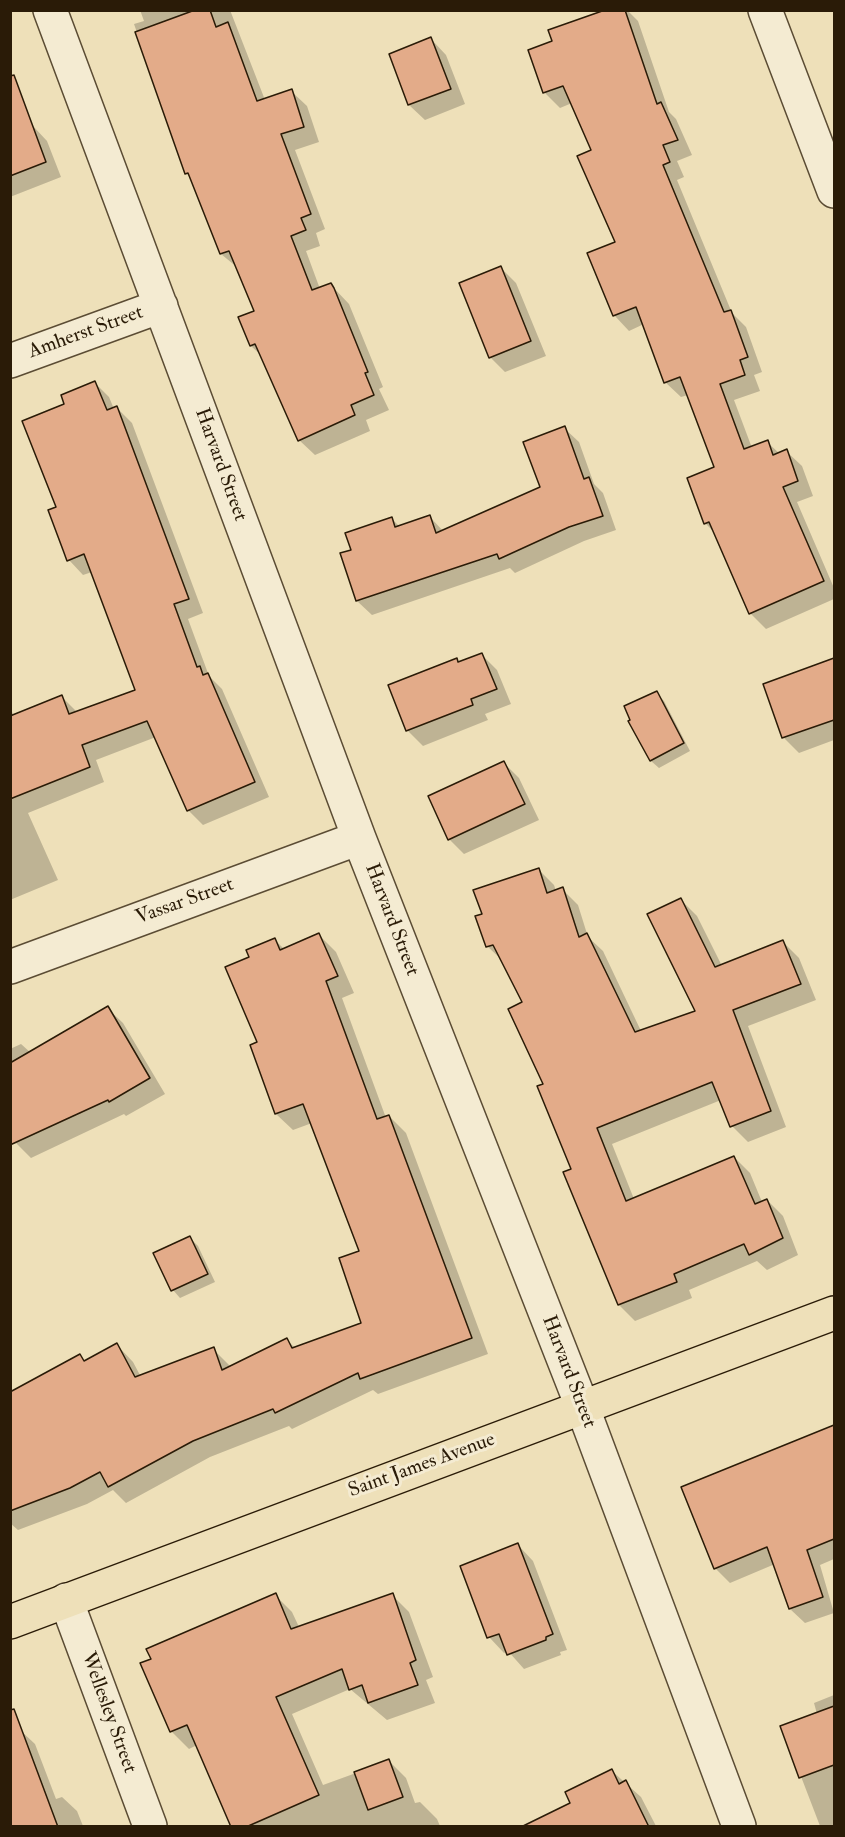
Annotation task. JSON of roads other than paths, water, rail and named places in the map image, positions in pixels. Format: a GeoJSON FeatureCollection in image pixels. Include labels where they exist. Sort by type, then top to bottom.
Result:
{"type":"FeatureCollection","features":[{"type":"Feature","properties":{"kind":"main road","name":"Saint James Avenue"},"geometry":{"type":"LineString","coordinates":[[10,1622],[834,1313]]}},
{"type":"Feature","properties":{"kind":"street","name":"Harvard Street"},"geometry":{"type":"LineString","coordinates":[[50,10],[359,838],[582,1406],[739,1827]]}},
{"type":"Feature","properties":{"kind":"street"},"geometry":{"type":"LineString","coordinates":[[765,10],[834,191]]}},
{"type":"Feature","properties":{"kind":"street","name":"Amherst Street"},"geometry":{"type":"LineString","coordinates":[[10,361],[161,306]]}},
{"type":"Feature","properties":{"kind":"street","name":"Vassar Street"},"geometry":{"type":"LineString","coordinates":[[10,967],[359,838]]}},
{"type":"Feature","properties":{"kind":"street","name":"Wellesley Street"},"geometry":{"type":"LineString","coordinates":[[66,1600],[150,1827]]}}]}
